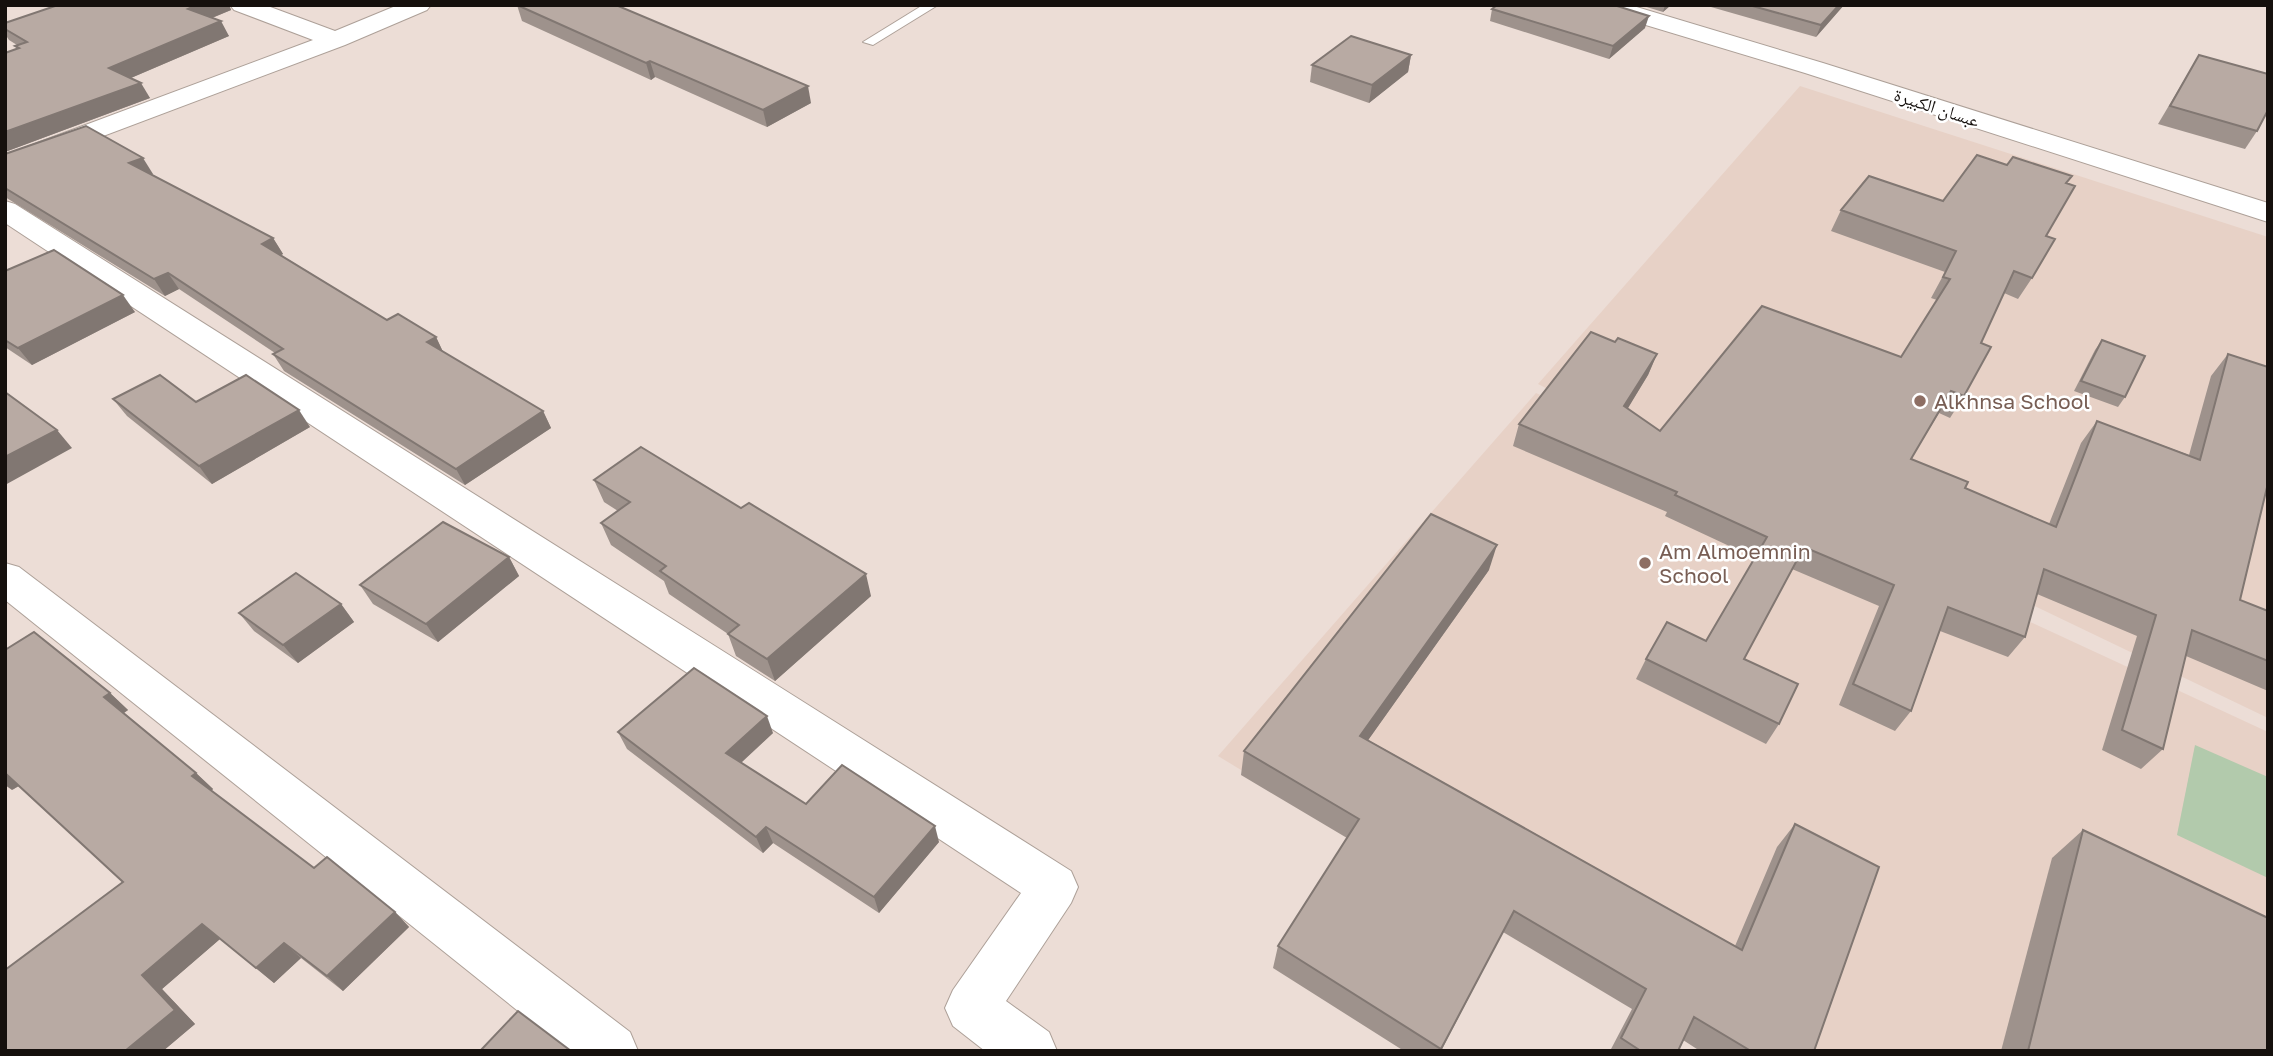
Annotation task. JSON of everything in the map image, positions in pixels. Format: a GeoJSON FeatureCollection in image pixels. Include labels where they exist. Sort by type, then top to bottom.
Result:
{"type":"FeatureCollection","features":[{"type":"Feature","properties":{"kind":"street"},"geometry":{"type":"LineString","coordinates":[[242,5],[336,40]]}},
{"type":"Feature","properties":{"kind":"street"},"geometry":{"type":"LineString","coordinates":[[5,164],[336,40],[419,5]]}},
{"type":"Feature","properties":{"kind":"street","name":"عبسان الكبيرة"},"geometry":{"type":"LineString","coordinates":[[1604,5],[1826,72],[2268,213]]}},
{"type":"Feature","properties":{"kind":"street"},"geometry":{"type":"LineString","coordinates":[[5,210],[1054,887],[971,1008],[1030,1051]]}},
{"type":"Feature","properties":{"kind":"street"},"geometry":{"type":"LineString","coordinates":[[5,578],[611,1051]]}},
{"type":"Feature","properties":{"kind":"lane"},"geometry":{"type":"LineString","coordinates":[[869,42],[932,5]]}},
{"type":"Feature","properties":{"kind":"shaded area","name":"Alkhnsa School"},"geometry":{"type":"Polygon","coordinates":[[[1800,86],[2268,237],[2268,718],[1851,518],[1605,418],[1538,384],[1800,86]]]}},
{"type":"Feature","properties":{"kind":"shaded area","name":"Am Almoemnin School"},"geometry":{"type":"Polygon","coordinates":[[[1536,393],[2268,732],[2268,1051],[1703,1051],[1218,756],[1536,393]]]}},
{"type":"Feature","properties":{"kind":"green space"},"geometry":{"type":"Polygon","coordinates":[[[2195,745],[2268,777],[2268,878],[2177,835],[2195,745]]]}},
{"type":"Feature","properties":{"kind":"building"},"geometry":{"type":"Polygon","coordinates":[[[58,5],[197,5],[188,9],[221,21],[109,68],[141,83],[5,132],[5,53],[27,42],[5,29],[5,23],[58,5]]]}},
{"type":"Feature","properties":{"kind":"building"},"geometry":{"type":"Polygon","coordinates":[[[517,5],[616,5],[808,86],[763,110],[650,61],[646,63],[517,5]]]}},
{"type":"Feature","properties":{"kind":"building"},"geometry":{"type":"Polygon","coordinates":[[[1497,5],[1614,5],[1649,16],[1613,46],[1492,9],[1497,5]]]}},
{"type":"Feature","properties":{"kind":"building"},"geometry":{"type":"Polygon","coordinates":[[[1749,5],[1839,5],[1821,25],[1749,5]]]}},
{"type":"Feature","properties":{"kind":"building"},"geometry":{"type":"Polygon","coordinates":[[[1351,36],[1411,55],[1372,85],[1312,65],[1351,36]]]}},
{"type":"Feature","properties":{"kind":"building"},"geometry":{"type":"Polygon","coordinates":[[[2199,55],[2268,74],[2268,110],[2257,131],[2170,106],[2199,55]]]}},
{"type":"Feature","properties":{"kind":"building"},"geometry":{"type":"Polygon","coordinates":[[[86,126],[143,158],[129,163],[273,238],[262,244],[387,320],[398,314],[436,337],[427,342],[543,411],[456,469],[273,354],[283,349],[168,273],[154,279],[5,188],[5,154],[86,126]]]}},
{"type":"Feature","properties":{"kind":"building"},"geometry":{"type":"Polygon","coordinates":[[[1977,155],[2007,165],[2013,157],[2072,176],[2066,183],[2075,186],[2046,236],[2055,239],[2032,278],[2014,271],[1981,343],[1991,347],[1964,396],[1951,391],[1911,459],[1968,482],[1965,488],[2056,527],[2097,421],[2200,460],[2228,354],[2268,367],[2268,483],[2240,600],[2268,611],[2268,661],[2192,630],[2163,749],[2122,730],[2156,615],[2044,569],[2025,637],[1948,607],[1911,711],[1853,684],[1894,585],[1804,547],[1744,659],[1798,684],[1779,724],[1646,659],[1667,622],[1706,641],[1767,537],[1675,495],[1677,492],[1519,424],[1591,332],[1615,342],[1618,338],[1657,354],[1624,406],[1660,431],[1762,306],[1901,357],[1950,279],[1943,277],[1956,251],[1841,210],[1869,176],[1943,201],[1977,155]]]}},
{"type":"Feature","properties":{"kind":"building"},"geometry":{"type":"Polygon","coordinates":[[[54,250],[123,295],[18,348],[5,340],[5,271],[54,250]]]}},
{"type":"Feature","properties":{"kind":"building"},"geometry":{"type":"Polygon","coordinates":[[[2102,340],[2145,356],[2125,397],[2081,381],[2102,340]]]}},
{"type":"Feature","properties":{"kind":"building"},"geometry":{"type":"Polygon","coordinates":[[[160,375],[196,402],[246,375],[299,410],[199,466],[113,399],[160,375]]]}},
{"type":"Feature","properties":{"kind":"building"},"geometry":{"type":"Polygon","coordinates":[[[5,392],[57,430],[5,457],[5,392]]]}},
{"type":"Feature","properties":{"kind":"building"},"geometry":{"type":"Polygon","coordinates":[[[641,447],[741,508],[749,503],[866,574],[767,659],[728,634],[739,625],[660,571],[666,566],[601,523],[630,502],[594,480],[641,447]]]}},
{"type":"Feature","properties":{"kind":"building"},"geometry":{"type":"Polygon","coordinates":[[[1431,514],[1497,545],[1360,736],[1742,950],[1795,824],[1879,867],[1814,1051],[1751,1051],[1694,1017],[1678,1051],[1641,1051],[1621,1038],[1646,989],[1514,911],[1441,1049],[1278,946],[1359,819],[1244,751],[1431,514]]]}},
{"type":"Feature","properties":{"kind":"building"},"geometry":{"type":"Polygon","coordinates":[[[443,522],[509,557],[426,624],[360,585],[443,522]]]}},
{"type":"Feature","properties":{"kind":"building"},"geometry":{"type":"Polygon","coordinates":[[[296,573],[341,604],[283,645],[239,613],[296,573]]]}},
{"type":"Feature","properties":{"kind":"building"},"geometry":{"type":"Polygon","coordinates":[[[34,632],[110,693],[104,697],[196,773],[192,776],[314,868],[327,857],[395,912],[327,976],[284,943],[256,968],[202,924],[142,975],[175,1010],[125,1051],[5,1051],[5,970],[123,882],[5,773],[5,650],[34,632]]]}},
{"type":"Feature","properties":{"kind":"building"},"geometry":{"type":"Polygon","coordinates":[[[694,668],[767,716],[726,753],[806,804],[842,765],[935,826],[874,897],[766,827],[756,837],[618,732],[694,668]]]}},
{"type":"Feature","properties":{"kind":"building"},"geometry":{"type":"Polygon","coordinates":[[[2083,830],[2268,918],[2268,1051],[2028,1051],[2083,830]]]}},
{"type":"Feature","properties":{"kind":"building"},"geometry":{"type":"Polygon","coordinates":[[[518,1011],[571,1051],[480,1051],[518,1011]]]}},
{"type":"Feature","properties":{"kind":"place","name":"Alkhnsa School"},"geometry":{"type":"Point","coordinates":[1920,401]}},
{"type":"Feature","properties":{"kind":"place","name":"Am Almoemnin School"},"geometry":{"type":"Point","coordinates":[1645,563]}}]}
